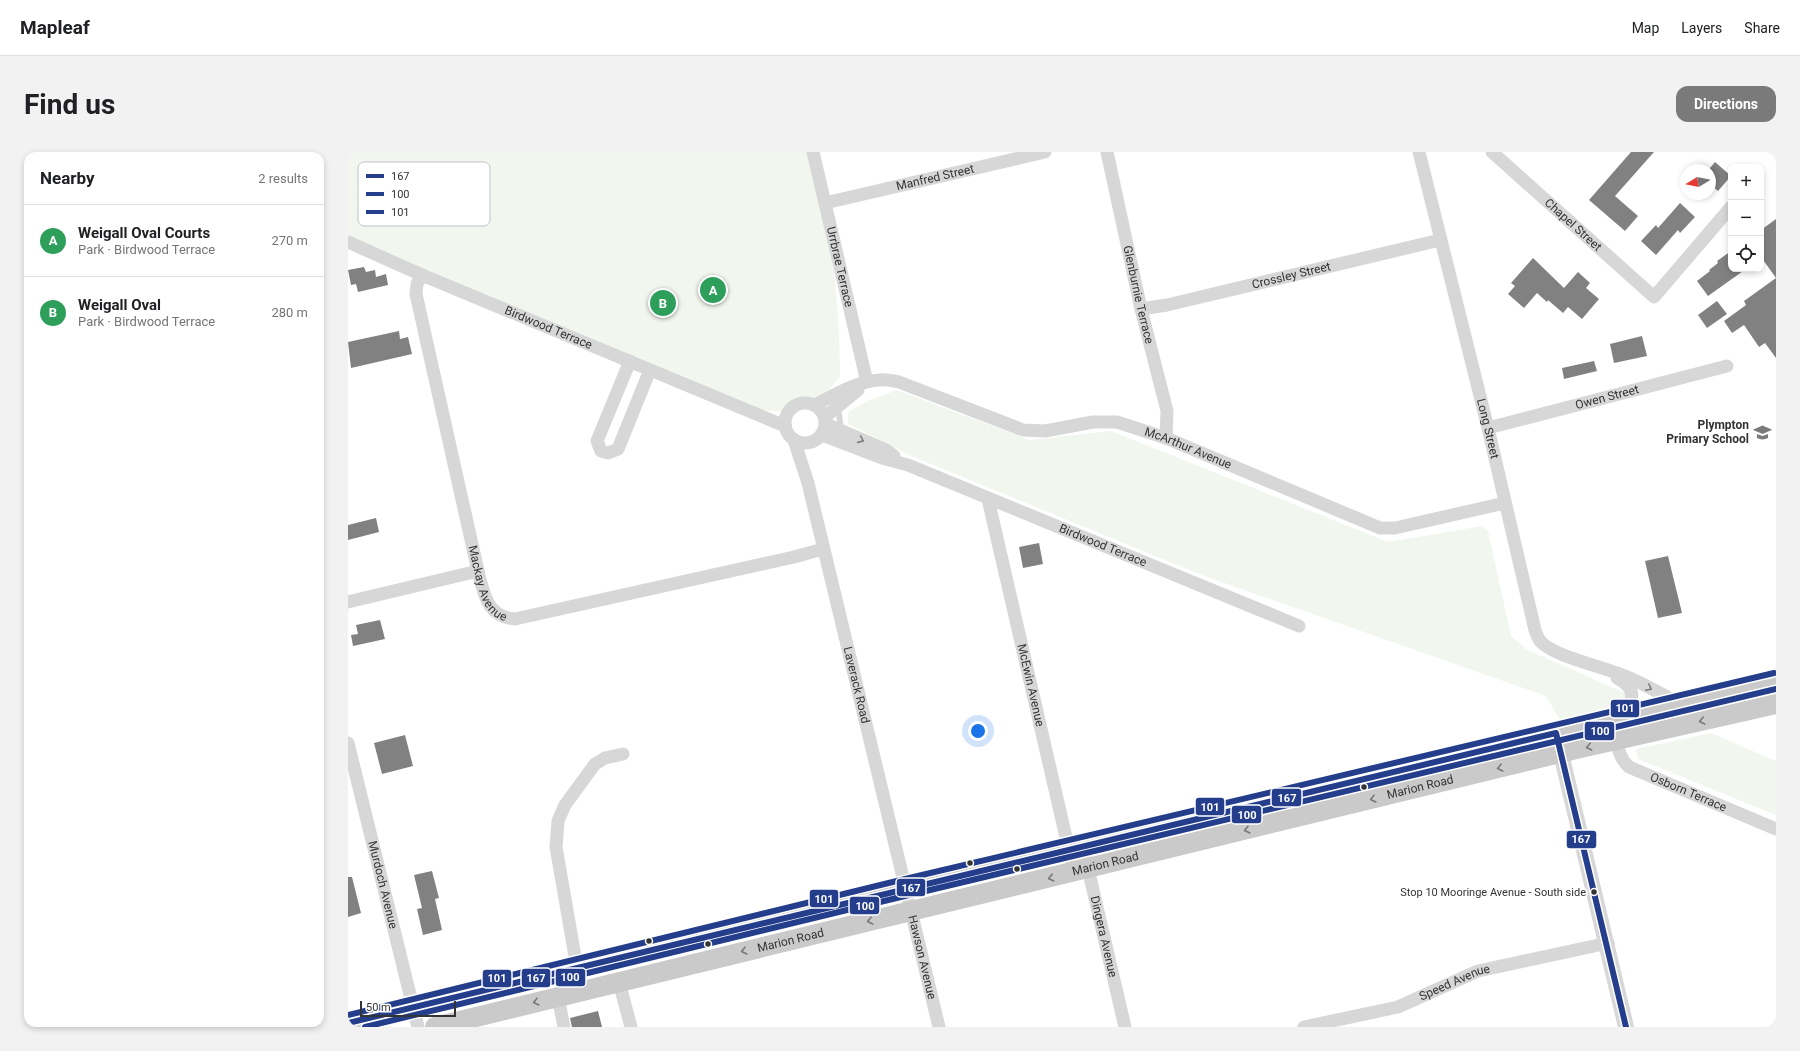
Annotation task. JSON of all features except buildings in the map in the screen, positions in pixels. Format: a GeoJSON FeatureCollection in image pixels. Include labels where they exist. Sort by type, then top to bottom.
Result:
{"type":"FeatureCollection","features":[{"type":"Feature","properties":{"kind":"main road","name":"Marion Road"},"geometry":{"type":"LineString","coordinates":[[348,1023],[907,887],[1776,681]]}},
{"type":"Feature","properties":{"kind":"main road","name":"Marion Road"},"geometry":{"type":"LineString","coordinates":[[435,1027],[484,1021],[558,997],[628,979],[1561,753],[1776,704]]}},
{"type":"Feature","properties":{"kind":"main road"},"geometry":{"type":"LineString","coordinates":[[615,958],[633,963],[638,970],[628,979]]}},
{"type":"Feature","properties":{"kind":"street","name":"Urrbrae Terrace"},"geometry":{"type":"LineString","coordinates":[[813,152],[867,382]]}},
{"type":"Feature","properties":{"kind":"street","name":"Manfred Street"},"geometry":{"type":"LineString","coordinates":[[825,203],[1044,152]]}},
{"type":"Feature","properties":{"kind":"street","name":"Glenburnie Terrace"},"geometry":{"type":"LineString","coordinates":[[1107,152],[1141,308],[1167,411],[1166,438]]}},
{"type":"Feature","properties":{"kind":"street","name":"Long Street"},"geometry":{"type":"LineString","coordinates":[[1419,152],[1488,428],[1535,630],[1540,640],[1548,647],[1600,668],[1624,675],[1680,704]]}},
{"type":"Feature","properties":{"kind":"street","name":"Chapel Street"},"geometry":{"type":"LineString","coordinates":[[1492,152],[1654,297],[1728,211]]}},
{"type":"Feature","properties":{"kind":"street","name":"Crossley Street"},"geometry":{"type":"LineString","coordinates":[[1141,308],[1167,306],[1440,240]]}},
{"type":"Feature","properties":{"kind":"street","name":"Birdwood Terrace"},"geometry":{"type":"LineString","coordinates":[[348,242],[422,275],[785,426]]}},
{"type":"Feature","properties":{"kind":"street","name":"Mackay Avenue"},"geometry":{"type":"LineString","coordinates":[[422,275],[417,284],[416,294],[485,600],[496,613],[506,618],[515,619],[787,559],[823,549]]}},
{"type":"Feature","properties":{"kind":"street"},"geometry":{"type":"LineString","coordinates":[[630,361],[597,442],[601,450],[608,453],[618,449],[650,370]]}},
{"type":"Feature","properties":{"kind":"street","name":"Owen Street"},"geometry":{"type":"LineString","coordinates":[[1488,428],[1727,366]]}},
{"type":"Feature","properties":{"kind":"street","name":"McArthur Avenue"},"geometry":{"type":"LineString","coordinates":[[815,405],[844,391],[867,382],[881,379],[899,382],[1023,430],[1045,432],[1093,422],[1117,422],[1166,438],[1380,528],[1395,528],[1505,502]]}},
{"type":"Feature","properties":{"kind":"street"},"geometry":{"type":"LineString","coordinates":[[824,425],[821,410],[815,405],[803,402],[795,405],[788,411],[785,418],[785,426],[789,435],[794,440],[801,443],[809,443],[824,425],[838,406],[867,382]]}},
{"type":"Feature","properties":{"kind":"street","name":"Birdwood Terrace"},"geometry":{"type":"LineString","coordinates":[[751,411],[788,411]]}},
{"type":"Feature","properties":{"kind":"street","name":"Birdwood Terrace"},"geometry":{"type":"LineString","coordinates":[[824,425],[886,450],[908,465]]}},
{"type":"Feature","properties":{"kind":"street","name":"Birdwood Terrace"},"geometry":{"type":"LineString","coordinates":[[824,425],[882,458],[908,465],[1299,626]]}},
{"type":"Feature","properties":{"kind":"street","name":"Laverack Road"},"geometry":{"type":"LineString","coordinates":[[794,440],[808,483],[907,887]]}},
{"type":"Feature","properties":{"kind":"street","name":"Laverack Road"},"geometry":{"type":"LineString","coordinates":[[808,483],[809,443]]}},
{"type":"Feature","properties":{"kind":"street","name":"McEwin Avenue"},"geometry":{"type":"LineString","coordinates":[[988,498],[1082,870]]}},
{"type":"Feature","properties":{"kind":"street"},"geometry":{"type":"LineString","coordinates":[[348,602],[478,572]]}},
{"type":"Feature","properties":{"kind":"street","name":"Long Street"},"geometry":{"type":"LineString","coordinates":[[1600,668],[1623,681],[1632,692],[1632,701],[1624,716]]}},
{"type":"Feature","properties":{"kind":"street"},"geometry":{"type":"LineString","coordinates":[[1556,733],[1608,943],[1626,1027]]}},
{"type":"Feature","properties":{"kind":"street","name":"Osborn Terrace"},"geometry":{"type":"LineString","coordinates":[[1616,741],[1620,755],[1629,767],[1776,829]]}},
{"type":"Feature","properties":{"kind":"street","name":"Murdoch Avenue"},"geometry":{"type":"LineString","coordinates":[[348,743],[418,1027]]}},
{"type":"Feature","properties":{"kind":"street"},"geometry":{"type":"LineString","coordinates":[[577,968],[556,847],[558,820],[565,805],[595,764],[605,758],[623,754]]}},
{"type":"Feature","properties":{"kind":"street","name":"Dingera Avenue"},"geometry":{"type":"LineString","coordinates":[[1082,870],[1126,1027]]}},
{"type":"Feature","properties":{"kind":"street","name":"Hawson Avenue"},"geometry":{"type":"LineString","coordinates":[[907,887],[939,1027]]}},
{"type":"Feature","properties":{"kind":"street","name":"Speed Avenue"},"geometry":{"type":"LineString","coordinates":[[1304,1027],[1398,1006],[1478,971],[1608,943]]}},
{"type":"Feature","properties":{"kind":"street"},"geometry":{"type":"LineString","coordinates":[[628,979],[631,1027]]}},
{"type":"Feature","properties":{"kind":"street"},"geometry":{"type":"LineString","coordinates":[[558,997],[564,1027]]}},
{"type":"Feature","properties":{"kind":"lane"},"geometry":{"type":"LineString","coordinates":[[838,406],[842,431]]}},
{"type":"Feature","properties":{"kind":"shaded area"},"geometry":{"type":"Polygon","coordinates":[[[348,152],[813,152],[833,263],[840,349],[840,377],[815,405],[801,404],[788,411],[751,411],[348,242],[348,152]]]}},
{"type":"Feature","properties":{"kind":"shaded area"},"geometry":{"type":"Polygon","coordinates":[[[897,390],[1030,440],[1111,431],[1388,542],[1482,526],[1488,531],[1511,636],[1526,649],[1627,694],[1621,710],[1562,724],[1546,696],[1199,574],[909,455],[848,424],[848,412],[870,400],[897,390]]]}},
{"type":"Feature","properties":{"kind":"shaded area"},"geometry":{"type":"Polygon","coordinates":[[[1711,733],[1776,761],[1776,815],[1638,759],[1636,749],[1711,733]]]}},
{"type":"Feature","properties":{"kind":"transit line","name":"101"},"geometry":{"type":"LineString","coordinates":[[348,1015],[905,879],[1774,673]]}},
{"type":"Feature","properties":{"kind":"transit line","name":"100"},"geometry":{"type":"LineString","coordinates":[[365,1027],[909,895],[1776,689]]}},
{"type":"Feature","properties":{"kind":"transit line","name":"167"},"geometry":{"type":"LineString","coordinates":[[348,1023],[1556,733],[1626,1027]]}},
{"type":"Feature","properties":{"kind":"place","name":"Weigall Oval Courts"},"geometry":{"type":"Point","coordinates":[713,290]}},
{"type":"Feature","properties":{"kind":"place","name":"Weigall Oval"},"geometry":{"type":"Point","coordinates":[663,303]}},
{"type":"Feature","properties":{"kind":"place","name":"Plympton Primary School"},"geometry":{"type":"Point","coordinates":[1762,432]}},
{"type":"Feature","properties":{"kind":"place","name":"Stop 10 Mooringe Avenue - South side"},"geometry":{"type":"Point","coordinates":[1594,892]}}]}
